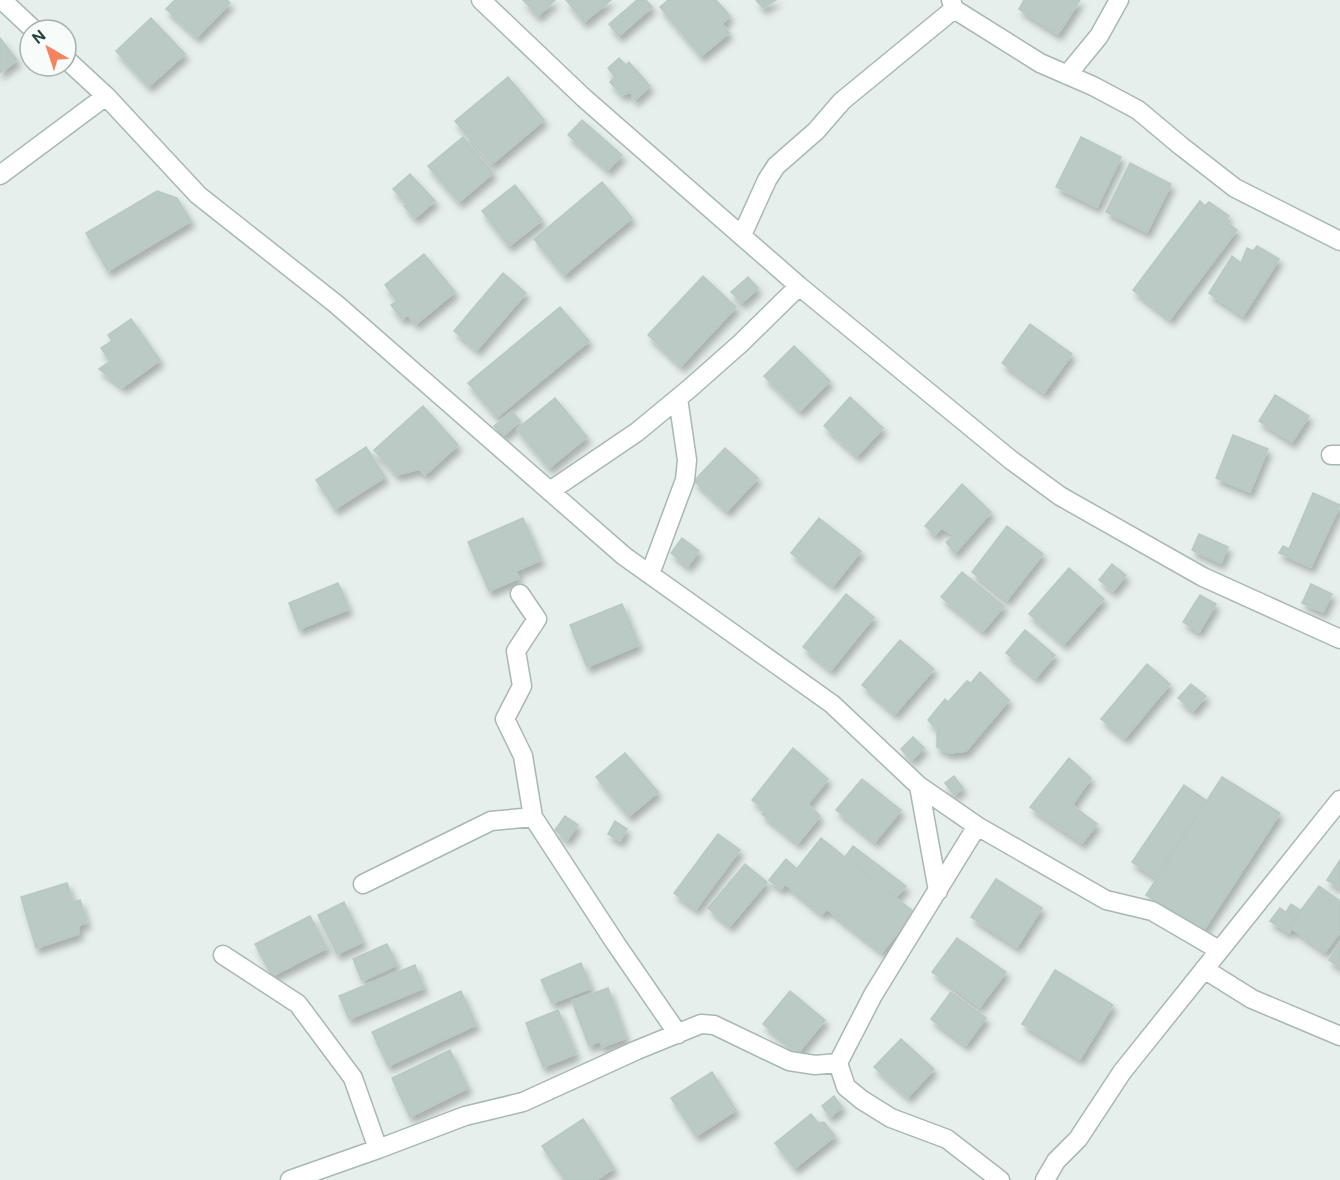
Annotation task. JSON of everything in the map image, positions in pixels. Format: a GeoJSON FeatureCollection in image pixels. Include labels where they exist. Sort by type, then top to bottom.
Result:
{"type":"FeatureCollection","features":[{"type":"Feature","properties":{"kind":"street"},"geometry":{"type":"LineString","coordinates":[[2,0],[21,18]]}},
{"type":"Feature","properties":{"kind":"street"},"geometry":{"type":"LineString","coordinates":[[482,0],[584,98],[800,286],[960,420],[1060,496],[1203,577],[1340,639]]}},
{"type":"Feature","properties":{"kind":"street"},"geometry":{"type":"LineString","coordinates":[[1066,75],[1099,36],[1119,0]]}},
{"type":"Feature","properties":{"kind":"street"},"geometry":{"type":"LineString","coordinates":[[742,235],[767,180],[776,166],[816,131],[842,101],[952,4],[1040,63],[1138,110],[1235,188],[1340,241]]}},
{"type":"Feature","properties":{"kind":"street"},"geometry":{"type":"LineString","coordinates":[[78,70],[106,96],[198,195],[336,304],[624,556],[832,704],[919,786],[977,826],[1106,900],[1152,911],[1219,950]]}},
{"type":"Feature","properties":{"kind":"street"},"geometry":{"type":"LineString","coordinates":[[0,175],[106,96]]}},
{"type":"Feature","properties":{"kind":"street"},"geometry":{"type":"LineString","coordinates":[[550,491],[637,432],[741,343],[800,286]]}},
{"type":"Feature","properties":{"kind":"street"},"geometry":{"type":"LineString","coordinates":[[650,574],[685,480],[687,460],[678,398]]}},
{"type":"Feature","properties":{"kind":"street"},"geometry":{"type":"LineString","coordinates":[[520,594],[537,620],[516,651],[522,686],[506,719],[523,756],[533,817],[678,1034]]}},
{"type":"Feature","properties":{"kind":"street"},"geometry":{"type":"LineString","coordinates":[[919,786],[938,891]]}},
{"type":"Feature","properties":{"kind":"street"},"geometry":{"type":"LineString","coordinates":[[1045,1180],[1056,1161],[1078,1139],[1122,1072],[1340,800]]}},
{"type":"Feature","properties":{"kind":"street"},"geometry":{"type":"LineString","coordinates":[[363,884],[491,821],[533,817]]}},
{"type":"Feature","properties":{"kind":"street"},"geometry":{"type":"LineString","coordinates":[[977,826],[873,995],[838,1063],[846,1087],[862,1100],[891,1118],[947,1139],[1000,1180]]}},
{"type":"Feature","properties":{"kind":"street"},"geometry":{"type":"LineString","coordinates":[[223,955],[298,1004],[352,1078],[378,1149]]}},
{"type":"Feature","properties":{"kind":"street"},"geometry":{"type":"LineString","coordinates":[[1204,969],[1252,999],[1340,1036]]}},
{"type":"Feature","properties":{"kind":"street"},"geometry":{"type":"LineString","coordinates":[[290,1180],[465,1116],[523,1102],[701,1024],[708,1024],[789,1061],[815,1065],[838,1063]]}},
{"type":"Feature","properties":{"kind":"building"},"geometry":{"type":"Polygon","coordinates":[[[175,0],[227,0],[230,3],[197,37],[166,9],[175,0]]]}},
{"type":"Feature","properties":{"kind":"building"},"geometry":{"type":"Polygon","coordinates":[[[523,0],[555,0],[538,16],[523,0]]]}},
{"type":"Feature","properties":{"kind":"building"},"geometry":{"type":"Polygon","coordinates":[[[566,0],[611,0],[584,22],[566,0]]]}},
{"type":"Feature","properties":{"kind":"building"},"geometry":{"type":"Polygon","coordinates":[[[637,0],[646,0],[652,7],[619,36],[609,24],[637,0]]]}},
{"type":"Feature","properties":{"kind":"building"},"geometry":{"type":"Polygon","coordinates":[[[668,0],[716,0],[730,16],[722,24],[729,33],[701,56],[660,7],[668,0]]]}},
{"type":"Feature","properties":{"kind":"building"},"geometry":{"type":"Polygon","coordinates":[[[756,0],[776,0],[763,8],[756,0]]]}},
{"type":"Feature","properties":{"kind":"building"},"geometry":{"type":"Polygon","coordinates":[[[1024,0],[1080,0],[1058,34],[1019,9],[1024,0]]]}},
{"type":"Feature","properties":{"kind":"building"},"geometry":{"type":"Polygon","coordinates":[[[151,18],[185,54],[149,86],[116,51],[151,18]]]}},
{"type":"Feature","properties":{"kind":"building"},"geometry":{"type":"Polygon","coordinates":[[[0,38],[17,60],[0,73],[0,38]]]}},
{"type":"Feature","properties":{"kind":"building"},"geometry":{"type":"Polygon","coordinates":[[[619,58],[626,65],[629,62],[650,86],[634,101],[631,92],[622,95],[610,82],[615,77],[608,68],[619,58]]]}},
{"type":"Feature","properties":{"kind":"building"},"geometry":{"type":"Polygon","coordinates":[[[508,77],[544,120],[492,164],[455,121],[508,77]]]}},
{"type":"Feature","properties":{"kind":"building"},"geometry":{"type":"Polygon","coordinates":[[[582,120],[622,155],[608,170],[568,135],[582,120]]]}},
{"type":"Feature","properties":{"kind":"building"},"geometry":{"type":"Polygon","coordinates":[[[463,137],[493,173],[459,202],[428,166],[463,137]]]}},
{"type":"Feature","properties":{"kind":"building"},"geometry":{"type":"Polygon","coordinates":[[[1081,137],[1121,157],[1097,207],[1056,187],[1081,137]]]}},
{"type":"Feature","properties":{"kind":"building"},"geometry":{"type":"Polygon","coordinates":[[[1130,163],[1171,184],[1147,232],[1106,212],[1130,163]]]}},
{"type":"Feature","properties":{"kind":"building"},"geometry":{"type":"Polygon","coordinates":[[[410,174],[435,201],[415,218],[404,206],[407,204],[393,189],[410,174]]]}},
{"type":"Feature","properties":{"kind":"building"},"geometry":{"type":"Polygon","coordinates":[[[602,182],[632,218],[564,275],[534,239],[602,182]]]}},
{"type":"Feature","properties":{"kind":"building"},"geometry":{"type":"Polygon","coordinates":[[[515,185],[542,220],[509,246],[482,211],[515,185]]]}},
{"type":"Feature","properties":{"kind":"building"},"geometry":{"type":"Polygon","coordinates":[[[157,191],[177,198],[191,221],[108,271],[86,233],[157,191]]]}},
{"type":"Feature","properties":{"kind":"building"},"geometry":{"type":"Polygon","coordinates":[[[1200,201],[1205,206],[1209,202],[1229,216],[1225,221],[1237,230],[1170,319],[1133,290],[1200,201]]]}},
{"type":"Feature","properties":{"kind":"building"},"geometry":{"type":"Polygon","coordinates":[[[1257,246],[1279,259],[1243,316],[1209,293],[1232,256],[1241,263],[1247,248],[1253,251],[1257,246]]]}},
{"type":"Feature","properties":{"kind":"building"},"geometry":{"type":"Polygon","coordinates":[[[424,254],[455,292],[416,324],[408,315],[402,319],[391,305],[397,301],[385,285],[424,254]]]}},
{"type":"Feature","properties":{"kind":"building"},"geometry":{"type":"Polygon","coordinates":[[[503,273],[526,293],[477,350],[454,331],[503,273]]]}},
{"type":"Feature","properties":{"kind":"building"},"geometry":{"type":"Polygon","coordinates":[[[703,276],[736,307],[681,366],[648,335],[703,276]]]}},
{"type":"Feature","properties":{"kind":"building"},"geometry":{"type":"Polygon","coordinates":[[[748,277],[758,288],[742,303],[731,292],[748,277]]]}},
{"type":"Feature","properties":{"kind":"building"},"geometry":{"type":"Polygon","coordinates":[[[560,307],[589,341],[497,417],[468,383],[560,307]]]}},
{"type":"Feature","properties":{"kind":"building"},"geometry":{"type":"Polygon","coordinates":[[[131,319],[160,360],[123,387],[99,369],[110,361],[101,348],[112,341],[108,335],[131,319]]]}},
{"type":"Feature","properties":{"kind":"building"},"geometry":{"type":"Polygon","coordinates":[[[1030,324],[1072,354],[1044,393],[1002,363],[1030,324]]]}},
{"type":"Feature","properties":{"kind":"building"},"geometry":{"type":"Polygon","coordinates":[[[794,346],[830,381],[800,411],[764,376],[794,346]]]}},
{"type":"Feature","properties":{"kind":"building"},"geometry":{"type":"Polygon","coordinates":[[[1275,395],[1309,416],[1292,442],[1259,421],[1275,395]]]}},
{"type":"Feature","properties":{"kind":"building"},"geometry":{"type":"Polygon","coordinates":[[[850,397],[883,428],[857,456],[824,426],[850,397]]]}},
{"type":"Feature","properties":{"kind":"building"},"geometry":{"type":"Polygon","coordinates":[[[555,398],[587,437],[549,468],[517,429],[555,398]]]}},
{"type":"Feature","properties":{"kind":"building"},"geometry":{"type":"Polygon","coordinates":[[[423,406],[458,445],[425,475],[419,469],[397,475],[374,450],[423,406]]]}},
{"type":"Feature","properties":{"kind":"building"},"geometry":{"type":"Polygon","coordinates":[[[512,411],[520,421],[503,436],[494,426],[512,411]]]}},
{"type":"Feature","properties":{"kind":"building"},"geometry":{"type":"Polygon","coordinates":[[[1233,435],[1268,449],[1250,492],[1216,478],[1233,435]]]}},
{"type":"Feature","properties":{"kind":"building"},"geometry":{"type":"Polygon","coordinates":[[[366,447],[385,477],[335,509],[316,480],[366,447]]]}},
{"type":"Feature","properties":{"kind":"building"},"geometry":{"type":"Polygon","coordinates":[[[725,448],[758,478],[727,511],[694,481],[725,448]]]}},
{"type":"Feature","properties":{"kind":"building"},"geometry":{"type":"Polygon","coordinates":[[[962,484],[991,512],[955,553],[946,542],[954,535],[942,528],[935,535],[925,526],[962,484]]]}},
{"type":"Feature","properties":{"kind":"building"},"geometry":{"type":"Polygon","coordinates":[[[1313,493],[1340,505],[1311,567],[1279,553],[1283,546],[1289,549],[1313,493]]]}},
{"type":"Feature","properties":{"kind":"building"},"geometry":{"type":"Polygon","coordinates":[[[523,518],[541,560],[516,571],[519,578],[489,591],[468,542],[523,518]]]}},
{"type":"Feature","properties":{"kind":"building"},"geometry":{"type":"Polygon","coordinates":[[[819,518],[861,551],[833,586],[791,553],[819,518]]]}},
{"type":"Feature","properties":{"kind":"building"},"geometry":{"type":"Polygon","coordinates":[[[1007,526],[1043,554],[1007,600],[972,572],[1007,526]]]}},
{"type":"Feature","properties":{"kind":"building"},"geometry":{"type":"Polygon","coordinates":[[[1199,534],[1228,547],[1221,563],[1192,550],[1199,534]]]}},
{"type":"Feature","properties":{"kind":"building"},"geometry":{"type":"Polygon","coordinates":[[[682,538],[699,551],[688,566],[671,553],[682,538]]]}},
{"type":"Feature","properties":{"kind":"building"},"geometry":{"type":"Polygon","coordinates":[[[1112,564],[1126,575],[1113,591],[1099,580],[1112,564]]]}},
{"type":"Feature","properties":{"kind":"building"},"geometry":{"type":"Polygon","coordinates":[[[1069,568],[1104,599],[1064,644],[1029,614],[1069,568]]]}},
{"type":"Feature","properties":{"kind":"building"},"geometry":{"type":"Polygon","coordinates":[[[962,572],[1004,606],[983,631],[941,597],[962,572]]]}},
{"type":"Feature","properties":{"kind":"building"},"geometry":{"type":"Polygon","coordinates":[[[338,583],[349,609],[299,629],[289,603],[338,583]]]}},
{"type":"Feature","properties":{"kind":"building"},"geometry":{"type":"Polygon","coordinates":[[[1311,584],[1332,594],[1323,612],[1302,603],[1311,584]]]}},
{"type":"Feature","properties":{"kind":"building"},"geometry":{"type":"Polygon","coordinates":[[[846,594],[874,617],[831,670],[803,647],[846,594]]]}},
{"type":"Feature","properties":{"kind":"building"},"geometry":{"type":"Polygon","coordinates":[[[1200,595],[1216,604],[1199,632],[1183,622],[1200,595]]]}},
{"type":"Feature","properties":{"kind":"building"},"geometry":{"type":"Polygon","coordinates":[[[622,604],[639,645],[587,667],[570,625],[622,604]]]}},
{"type":"Feature","properties":{"kind":"building"},"geometry":{"type":"Polygon","coordinates":[[[1025,630],[1055,655],[1036,678],[1006,653],[1025,630]]]}},
{"type":"Feature","properties":{"kind":"building"},"geometry":{"type":"Polygon","coordinates":[[[900,640],[934,669],[895,714],[862,685],[900,640]]]}},
{"type":"Feature","properties":{"kind":"building"},"geometry":{"type":"Polygon","coordinates":[[[1147,664],[1170,684],[1125,738],[1101,719],[1147,664]]]}},
{"type":"Feature","properties":{"kind":"building"},"geometry":{"type":"Polygon","coordinates":[[[980,672],[1009,700],[966,751],[949,753],[937,747],[937,729],[928,720],[945,699],[948,702],[967,681],[971,683],[980,672]]]}},
{"type":"Feature","properties":{"kind":"building"},"geometry":{"type":"Polygon","coordinates":[[[1191,684],[1206,696],[1193,711],[1178,698],[1191,684]]]}},
{"type":"Feature","properties":{"kind":"building"},"geometry":{"type":"Polygon","coordinates":[[[913,737],[924,748],[912,760],[901,749],[913,737]]]}},
{"type":"Feature","properties":{"kind":"building"},"geometry":{"type":"Polygon","coordinates":[[[793,748],[828,779],[808,804],[820,816],[798,843],[762,814],[765,810],[752,800],[793,748]]]}},
{"type":"Feature","properties":{"kind":"building"},"geometry":{"type":"Polygon","coordinates":[[[625,753],[658,792],[629,816],[596,777],[625,753]]]}},
{"type":"Feature","properties":{"kind":"building"},"geometry":{"type":"Polygon","coordinates":[[[1069,758],[1091,778],[1072,805],[1097,824],[1082,843],[1030,807],[1069,758]]]}},
{"type":"Feature","properties":{"kind":"building"},"geometry":{"type":"Polygon","coordinates":[[[954,776],[963,788],[954,795],[945,783],[954,776]]]}},
{"type":"Feature","properties":{"kind":"building"},"geometry":{"type":"Polygon","coordinates":[[[1222,777],[1280,813],[1203,931],[1146,895],[1222,777]]]}},
{"type":"Feature","properties":{"kind":"building"},"geometry":{"type":"Polygon","coordinates":[[[862,779],[901,810],[875,842],[836,810],[862,779]]]}},
{"type":"Feature","properties":{"kind":"building"},"geometry":{"type":"Polygon","coordinates":[[[1184,785],[1207,801],[1155,877],[1132,862],[1184,785]]]}},
{"type":"Feature","properties":{"kind":"building"},"geometry":{"type":"Polygon","coordinates":[[[565,816],[578,825],[567,840],[555,830],[565,816]]]}},
{"type":"Feature","properties":{"kind":"building"},"geometry":{"type":"Polygon","coordinates":[[[615,821],[627,829],[620,841],[608,834],[615,821]]]}},
{"type":"Feature","properties":{"kind":"building"},"geometry":{"type":"Polygon","coordinates":[[[718,834],[740,850],[696,909],[674,893],[718,834]]]}},
{"type":"Feature","properties":{"kind":"building"},"geometry":{"type":"Polygon","coordinates":[[[821,838],[914,912],[882,952],[827,909],[822,914],[785,884],[821,838]]]}},
{"type":"Feature","properties":{"kind":"building"},"geometry":{"type":"Polygon","coordinates":[[[853,846],[906,886],[896,897],[845,857],[853,846]]]}},
{"type":"Feature","properties":{"kind":"building"},"geometry":{"type":"Polygon","coordinates":[[[786,859],[797,869],[781,889],[769,880],[786,859]]]}},
{"type":"Feature","properties":{"kind":"building"},"geometry":{"type":"Polygon","coordinates":[[[1340,860],[1340,888],[1327,880],[1340,860]]]}},
{"type":"Feature","properties":{"kind":"building"},"geometry":{"type":"Polygon","coordinates":[[[745,864],[767,882],[730,926],[708,908],[745,864]]]}},
{"type":"Feature","properties":{"kind":"building"},"geometry":{"type":"Polygon","coordinates":[[[996,879],[1042,908],[1017,947],[971,917],[996,879]]]}},
{"type":"Feature","properties":{"kind":"building"},"geometry":{"type":"Polygon","coordinates":[[[67,883],[73,902],[80,900],[87,923],[79,925],[79,934],[36,948],[21,897],[67,883]]]}},
{"type":"Feature","properties":{"kind":"building"},"geometry":{"type":"Polygon","coordinates":[[[1319,886],[1340,901],[1340,932],[1325,952],[1289,926],[1319,886]]]}},
{"type":"Feature","properties":{"kind":"building"},"geometry":{"type":"Polygon","coordinates":[[[344,902],[363,942],[337,954],[318,915],[344,902]]]}},
{"type":"Feature","properties":{"kind":"building"},"geometry":{"type":"Polygon","coordinates":[[[1291,904],[1300,910],[1295,919],[1286,912],[1291,904]]]}},
{"type":"Feature","properties":{"kind":"building"},"geometry":{"type":"Polygon","coordinates":[[[1280,908],[1295,919],[1289,926],[1292,928],[1289,933],[1270,921],[1280,908]]]}},
{"type":"Feature","properties":{"kind":"building"},"geometry":{"type":"Polygon","coordinates":[[[310,916],[327,948],[272,976],[255,944],[310,916]]]}},
{"type":"Feature","properties":{"kind":"building"},"geometry":{"type":"Polygon","coordinates":[[[957,938],[1006,972],[980,1007],[932,972],[957,938]]]}},
{"type":"Feature","properties":{"kind":"building"},"geometry":{"type":"Polygon","coordinates":[[[1340,943],[1340,967],[1329,960],[1340,943]]]}},
{"type":"Feature","properties":{"kind":"building"},"geometry":{"type":"Polygon","coordinates":[[[387,944],[397,965],[362,981],[353,959],[387,944]]]}},
{"type":"Feature","properties":{"kind":"building"},"geometry":{"type":"Polygon","coordinates":[[[581,963],[591,988],[552,1003],[541,980],[581,963]]]}},
{"type":"Feature","properties":{"kind":"building"},"geometry":{"type":"Polygon","coordinates":[[[415,965],[424,988],[349,1019],[339,996],[415,965]]]}},
{"type":"Feature","properties":{"kind":"building"},"geometry":{"type":"Polygon","coordinates":[[[1055,970],[1113,1005],[1080,1059],[1022,1024],[1055,970]]]}},
{"type":"Feature","properties":{"kind":"building"},"geometry":{"type":"Polygon","coordinates":[[[608,988],[626,1038],[602,1047],[600,1041],[589,1046],[572,1001],[608,988]]]}},
{"type":"Feature","properties":{"kind":"building"},"geometry":{"type":"Polygon","coordinates":[[[461,991],[476,1025],[388,1066],[372,1032],[461,991]]]}},
{"type":"Feature","properties":{"kind":"building"},"geometry":{"type":"Polygon","coordinates":[[[790,991],[825,1020],[798,1053],[763,1024],[790,991]]]}},
{"type":"Feature","properties":{"kind":"building"},"geometry":{"type":"Polygon","coordinates":[[[951,992],[986,1018],[966,1045],[931,1019],[951,992]]]}},
{"type":"Feature","properties":{"kind":"building"},"geometry":{"type":"Polygon","coordinates":[[[558,1010],[576,1054],[543,1067],[526,1023],[558,1010]]]}},
{"type":"Feature","properties":{"kind":"building"},"geometry":{"type":"Polygon","coordinates":[[[901,1039],[934,1069],[908,1097],[874,1067],[901,1039]]]}},
{"type":"Feature","properties":{"kind":"building"},"geometry":{"type":"Polygon","coordinates":[[[450,1050],[468,1088],[410,1117],[392,1078],[450,1050]]]}},
{"type":"Feature","properties":{"kind":"building"},"geometry":{"type":"Polygon","coordinates":[[[712,1072],[736,1110],[696,1136],[671,1098],[712,1072]]]}},
{"type":"Feature","properties":{"kind":"building"},"geometry":{"type":"Polygon","coordinates":[[[834,1096],[842,1107],[830,1117],[822,1106],[834,1096]]]}},
{"type":"Feature","properties":{"kind":"building"},"geometry":{"type":"Polygon","coordinates":[[[811,1114],[818,1123],[824,1122],[835,1136],[795,1168],[775,1143],[811,1114]]]}},
{"type":"Feature","properties":{"kind":"building"},"geometry":{"type":"Polygon","coordinates":[[[583,1119],[614,1168],[596,1180],[565,1180],[542,1146],[583,1119]]]}}]}
